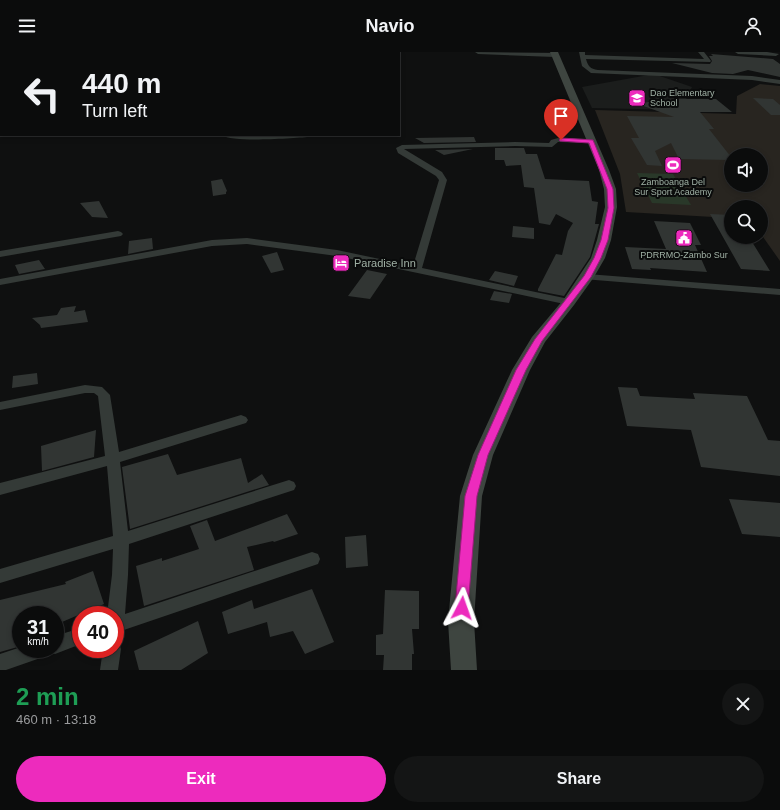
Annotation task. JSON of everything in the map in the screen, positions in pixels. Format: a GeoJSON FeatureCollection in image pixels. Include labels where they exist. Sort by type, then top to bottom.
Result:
{"type":"FeatureCollection","features":[{"type":"Feature","properties":{"kind":"street"},"geometry":{"type":"LineString","coordinates":[[464,670],[461,621],[471,496],[483,455],[521,370],[538,340],[569,302],[587,277],[598,258],[604,240],[611,208],[610,189],[604,170],[555,54],[478,52]]}},
{"type":"Feature","properties":{"kind":"street"},"geometry":{"type":"LineString","coordinates":[[701,52],[708,62],[583,55],[587,69],[598,72],[752,78],[780,82]]}},
{"type":"Feature","properties":{"kind":"street"},"geometry":{"type":"LineString","coordinates":[[738,52],[776,54]]}},
{"type":"Feature","properties":{"kind":"street"},"geometry":{"type":"LineString","coordinates":[[418,269],[443,180],[440,174],[401,151],[400,148],[404,146],[492,144],[552,145],[553,141],[558,140],[591,141]]}},
{"type":"Feature","properties":{"kind":"street"},"geometry":{"type":"LineString","coordinates":[[0,254],[118,234]]}},
{"type":"Feature","properties":{"kind":"street"},"geometry":{"type":"LineString","coordinates":[[0,282],[212,242],[231,241],[272,243],[337,253],[569,302]]}},
{"type":"Feature","properties":{"kind":"street"},"geometry":{"type":"LineString","coordinates":[[587,277],[780,292]]}},
{"type":"Feature","properties":{"kind":"street"},"geometry":{"type":"LineString","coordinates":[[0,406],[85,388],[101,391],[104,395],[122,540],[117,606]]}},
{"type":"Feature","properties":{"kind":"street"},"geometry":{"type":"LineString","coordinates":[[0,489],[113,459],[241,420]]}},
{"type":"Feature","properties":{"kind":"street"},"geometry":{"type":"LineString","coordinates":[[0,576],[122,540],[290,486]]}},
{"type":"Feature","properties":{"kind":"street"},"geometry":{"type":"LineString","coordinates":[[124,622],[312,559]]}},
{"type":"Feature","properties":{"kind":"street"},"geometry":{"type":"LineString","coordinates":[[0,663],[15,658]]}},
{"type":"Feature","properties":{"kind":"street"},"geometry":{"type":"LineString","coordinates":[[109,670],[111,658]]}},
{"type":"Feature","properties":{"kind":"shaded area","name":"Dao Elementary School"},"geometry":{"type":"Polygon","coordinates":[[[654,74],[692,87],[681,110],[592,108],[582,87],[654,74]]]}},
{"type":"Feature","properties":{"kind":"shaded area","name":"Zamboanga Del Sur Sport Academy"},"geometry":{"type":"Polygon","coordinates":[[[760,84],[780,86],[780,261],[768,244],[768,200],[724,200],[724,218],[626,212],[620,174],[595,110],[736,114],[737,96],[760,84]]]}},
{"type":"Feature","properties":{"kind":"shaded area"},"geometry":{"type":"Polygon","coordinates":[[[637,173],[673,174],[691,205],[652,203],[637,173]]]}},
{"type":"Feature","properties":{"kind":"building"},"geometry":{"type":"Polygon","coordinates":[[[711,54],[773,59],[780,64],[780,77],[748,70],[733,74],[712,73],[672,63],[710,64],[712,61],[709,56],[713,56],[711,54]]]}},
{"type":"Feature","properties":{"kind":"building"},"geometry":{"type":"Polygon","coordinates":[[[753,98],[773,99],[780,105],[780,115],[771,115],[753,98]]]}},
{"type":"Feature","properties":{"kind":"building"},"geometry":{"type":"Polygon","coordinates":[[[664,99],[716,99],[732,112],[700,112],[714,129],[709,129],[724,148],[724,160],[679,159],[671,143],[655,151],[662,166],[647,165],[631,138],[639,138],[627,116],[674,117],[638,104],[664,99]]]}},
{"type":"Feature","properties":{"kind":"building"},"geometry":{"type":"Polygon","coordinates":[[[474,137],[476,142],[424,143],[415,138],[474,137]]]}},
{"type":"Feature","properties":{"kind":"building"},"geometry":{"type":"Polygon","coordinates":[[[495,148],[524,148],[526,154],[537,154],[545,179],[589,181],[592,201],[598,202],[595,224],[599,224],[590,257],[564,296],[538,291],[538,289],[556,254],[562,255],[568,231],[573,223],[556,214],[550,225],[539,223],[534,188],[524,187],[521,165],[506,166],[504,160],[495,160],[495,148]]]}},
{"type":"Feature","properties":{"kind":"building"},"geometry":{"type":"Polygon","coordinates":[[[473,149],[444,155],[435,150],[473,149]]]}},
{"type":"Feature","properties":{"kind":"building"},"geometry":{"type":"Polygon","coordinates":[[[222,179],[227,191],[226,194],[213,196],[211,181],[222,179]]]}},
{"type":"Feature","properties":{"kind":"building"},"geometry":{"type":"Polygon","coordinates":[[[99,201],[108,218],[92,217],[80,203],[99,201]]]}},
{"type":"Feature","properties":{"kind":"building"},"geometry":{"type":"Polygon","coordinates":[[[710,214],[724,215],[724,239],[710,214]]]}},
{"type":"Feature","properties":{"kind":"building"},"geometry":{"type":"Polygon","coordinates":[[[654,221],[690,223],[701,245],[695,245],[707,272],[650,268],[651,270],[632,269],[625,247],[666,249],[654,221]]]}},
{"type":"Feature","properties":{"kind":"building"},"geometry":{"type":"Polygon","coordinates":[[[513,226],[534,228],[534,239],[512,237],[513,226]]]}},
{"type":"Feature","properties":{"kind":"building"},"geometry":{"type":"Polygon","coordinates":[[[152,238],[153,249],[128,254],[129,241],[152,238]]]}},
{"type":"Feature","properties":{"kind":"building"},"geometry":{"type":"Polygon","coordinates":[[[727,244],[753,244],[770,271],[741,269],[727,244]]]}},
{"type":"Feature","properties":{"kind":"building"},"geometry":{"type":"Polygon","coordinates":[[[277,252],[284,270],[271,273],[262,256],[277,252]]]}},
{"type":"Feature","properties":{"kind":"building"},"geometry":{"type":"Polygon","coordinates":[[[39,260],[45,269],[19,274],[15,265],[39,260]]]}},
{"type":"Feature","properties":{"kind":"building"},"geometry":{"type":"Polygon","coordinates":[[[367,270],[387,274],[370,299],[348,296],[367,270]]]}},
{"type":"Feature","properties":{"kind":"building"},"geometry":{"type":"Polygon","coordinates":[[[495,271],[518,276],[514,286],[489,280],[495,271]]]}},
{"type":"Feature","properties":{"kind":"building"},"geometry":{"type":"Polygon","coordinates":[[[494,291],[512,294],[509,303],[490,300],[494,291]]]}},
{"type":"Feature","properties":{"kind":"building"},"geometry":{"type":"Polygon","coordinates":[[[76,306],[74,312],[85,310],[88,322],[41,328],[40,325],[32,318],[57,315],[61,308],[76,306]]]}},
{"type":"Feature","properties":{"kind":"building"},"geometry":{"type":"Polygon","coordinates":[[[37,373],[38,384],[12,388],[13,376],[37,373]]]}},
{"type":"Feature","properties":{"kind":"building"},"geometry":{"type":"Polygon","coordinates":[[[618,387],[637,388],[640,396],[695,399],[693,393],[747,396],[768,440],[780,441],[780,476],[701,467],[691,430],[627,426],[618,387]]]}},
{"type":"Feature","properties":{"kind":"building"},"geometry":{"type":"Polygon","coordinates":[[[96,430],[94,457],[42,471],[41,446],[96,430]]]}},
{"type":"Feature","properties":{"kind":"building"},"geometry":{"type":"Polygon","coordinates":[[[168,454],[177,475],[241,458],[248,483],[262,474],[269,485],[130,529],[122,467],[168,454]]]}},
{"type":"Feature","properties":{"kind":"building"},"geometry":{"type":"Polygon","coordinates":[[[729,499],[780,503],[780,537],[742,534],[729,499]]]}},
{"type":"Feature","properties":{"kind":"building"},"geometry":{"type":"Polygon","coordinates":[[[287,514],[298,534],[274,542],[247,547],[254,570],[144,606],[136,566],[162,558],[162,561],[199,549],[190,526],[207,520],[215,541],[287,514]]]}},
{"type":"Feature","properties":{"kind":"building"},"geometry":{"type":"Polygon","coordinates":[[[366,535],[368,566],[346,568],[345,537],[366,535]]]}},
{"type":"Feature","properties":{"kind":"building"},"geometry":{"type":"Polygon","coordinates":[[[93,571],[104,604],[99,606],[72,606],[72,618],[64,621],[64,606],[12,606],[12,649],[0,652],[0,600],[66,584],[65,582],[93,571]]]}},
{"type":"Feature","properties":{"kind":"building"},"geometry":{"type":"Polygon","coordinates":[[[312,589],[334,642],[305,654],[293,631],[270,637],[267,622],[228,634],[222,612],[252,600],[254,609],[312,589]]]}},
{"type":"Feature","properties":{"kind":"building"},"geometry":{"type":"Polygon","coordinates":[[[385,590],[419,591],[419,629],[412,629],[414,654],[412,654],[412,670],[383,670],[384,655],[376,655],[376,635],[383,634],[385,590]]]}},
{"type":"Feature","properties":{"kind":"building"},"geometry":{"type":"Polygon","coordinates":[[[198,621],[208,653],[181,670],[139,670],[134,651],[198,621]]]}},
{"type":"Feature","properties":{"kind":"place","name":"Dao Elementary School"},"geometry":{"type":"Point","coordinates":[637,98]}},
{"type":"Feature","properties":{"kind":"place","name":"Zamboanga Del Sur Sport Academy"},"geometry":{"type":"Point","coordinates":[673,165]}},
{"type":"Feature","properties":{"kind":"place","name":"PDRRMO-Zambo Sur"},"geometry":{"type":"Point","coordinates":[684,238]}},
{"type":"Feature","properties":{"kind":"place","name":"Paradise Inn"},"geometry":{"type":"Point","coordinates":[341,263]}},
{"type":"Feature","properties":{"kind":"route"},"geometry":{"type":"LineString","coordinates":[[462,608],[471,496],[483,455],[521,370],[538,340],[569,302],[587,277],[598,258],[604,240],[611,208],[610,189],[604,170],[591,141],[561,140]]}}]}
